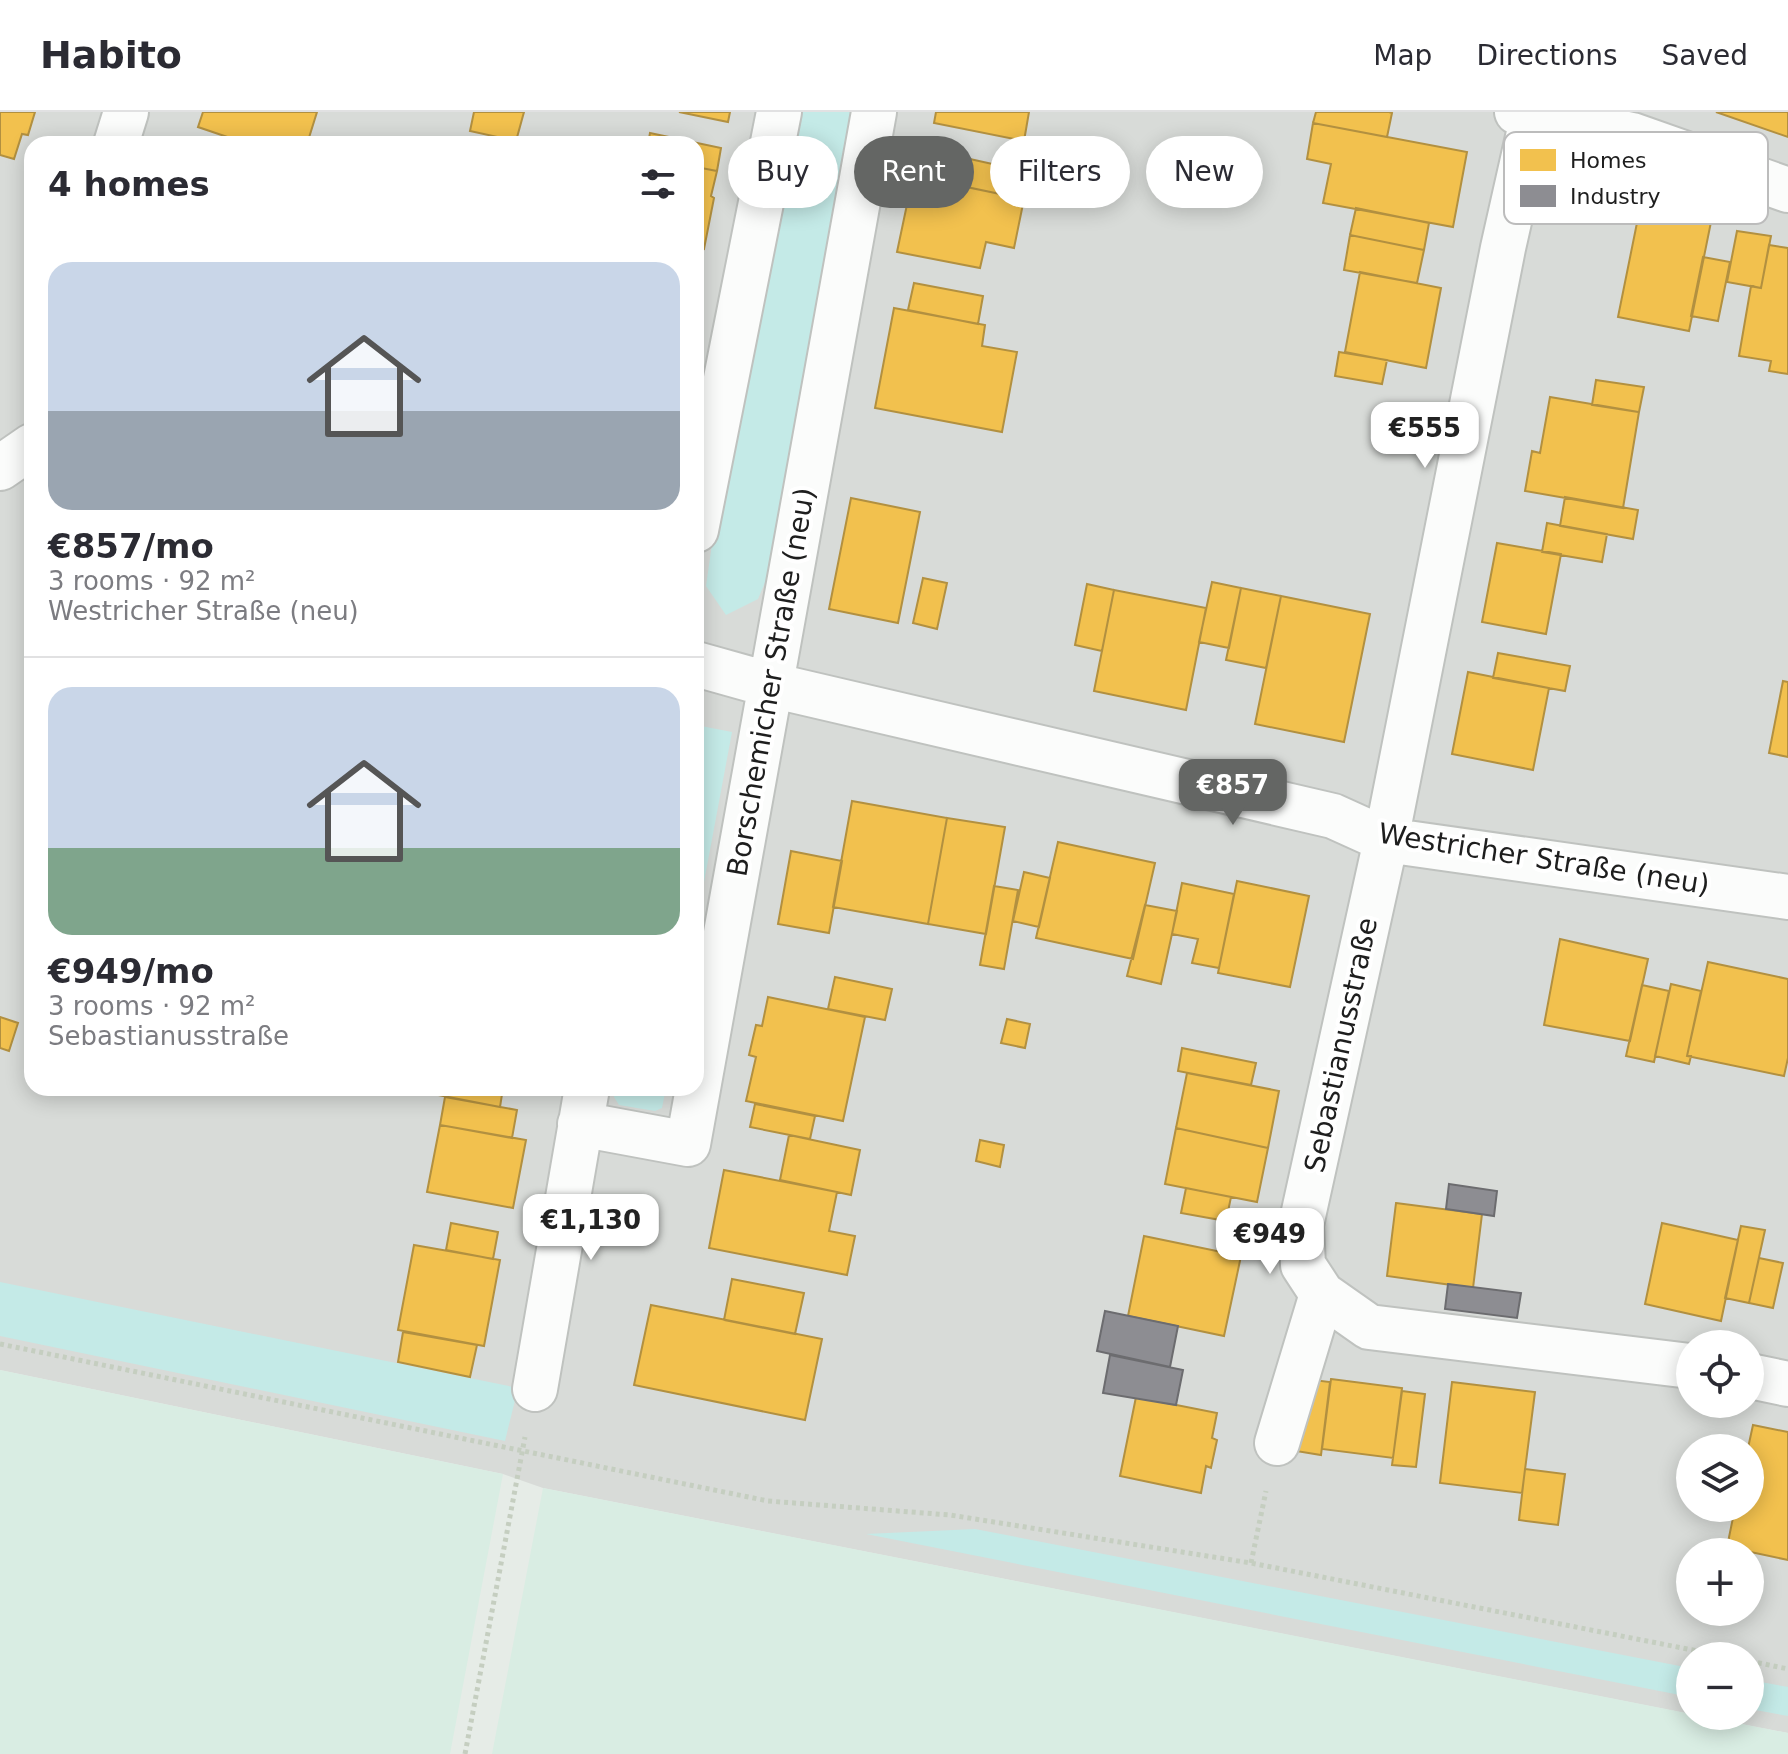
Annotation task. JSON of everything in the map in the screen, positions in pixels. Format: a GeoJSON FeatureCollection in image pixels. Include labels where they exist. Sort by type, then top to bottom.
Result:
{"type":"FeatureCollection","features":[{"type":"Feature","properties":{"kind":"street"},"geometry":{"type":"LineString","coordinates":[[118,136],[126,112]]}},
{"type":"Feature","properties":{"kind":"street"},"geometry":{"type":"LineString","coordinates":[[704,490],[779,112]]}},
{"type":"Feature","properties":{"kind":"street","name":"Borschemicher Straße (neu)"},"geometry":{"type":"LineString","coordinates":[[704,1056],[874,112]]}},
{"type":"Feature","properties":{"kind":"street"},"geometry":{"type":"LineString","coordinates":[[1525,114],[1617,132]]}},
{"type":"Feature","properties":{"kind":"street"},"geometry":{"type":"LineString","coordinates":[[1768,183],[1788,190]]}},
{"type":"Feature","properties":{"kind":"street","name":"Sebastianusstraße"},"geometry":{"type":"LineString","coordinates":[[1507,224],[1386,840],[1301,1225],[1303,1265],[1322,1294],[1369,1327],[1676,1364]]}},
{"type":"Feature","properties":{"kind":"street"},"geometry":{"type":"LineString","coordinates":[[0,468],[24,452]]}},
{"type":"Feature","properties":{"kind":"street","name":"Westricher Straße (neu)"},"geometry":{"type":"LineString","coordinates":[[704,666],[771,685],[1333,816],[1386,840],[1788,897]]}},
{"type":"Feature","properties":{"kind":"street","name":"Borschemicher Straße (neu)"},"geometry":{"type":"LineString","coordinates":[[535,1389],[584,1106],[688,1144],[697,1096]]}},
{"type":"Feature","properties":{"kind":"street"},"geometry":{"type":"LineString","coordinates":[[1277,1443],[1322,1294]]}},
{"type":"Feature","properties":{"kind":"street"},"geometry":{"type":"LineString","coordinates":[[1764,1379],[1788,1384]]}},
{"type":"Feature","properties":{"kind":"path"},"geometry":{"type":"LineString","coordinates":[[0,1344],[768,1501],[950,1515],[1251,1563],[1676,1647]]}},
{"type":"Feature","properties":{"kind":"path"},"geometry":{"type":"LineString","coordinates":[[1251,1563],[1277,1443]]}},
{"type":"Feature","properties":{"kind":"path"},"geometry":{"type":"LineString","coordinates":[[465,1754],[522,1450]]}},
{"type":"Feature","properties":{"kind":"path"},"geometry":{"type":"LineString","coordinates":[[1764,1664],[1788,1669]]}},
{"type":"Feature","properties":{"kind":"shaded area"},"geometry":{"type":"Polygon","coordinates":[[[0,112],[1788,112],[1788,1733],[1764,1728],[1764,1642],[1676,1642],[1676,1711],[543,1488],[503,1474],[0,1370],[0,112]]]}},
{"type":"Feature","properties":{"kind":"shaded area"},"geometry":{"type":"Polygon","coordinates":[[[794,112],[859,112],[776,556],[758,599],[726,615],[706,586],[776,208],[838,208],[838,136],[789,136],[794,112]]]}},
{"type":"Feature","properties":{"kind":"shaded area"},"geometry":{"type":"Polygon","coordinates":[[[704,727],[732,732],[704,882],[704,727]]]}},
{"type":"Feature","properties":{"kind":"shaded area"},"geometry":{"type":"Polygon","coordinates":[[[664,1096],[662,1108],[655,1111],[619,1105],[614,1097],[664,1096]]]}},
{"type":"Feature","properties":{"kind":"shaded area"},"geometry":{"type":"Polygon","coordinates":[[[0,1282],[518,1388],[505,1441],[0,1336],[0,1282]]]}},
{"type":"Feature","properties":{"kind":"shaded area"},"geometry":{"type":"Polygon","coordinates":[[[975,1529],[1676,1665],[1676,1694],[866,1534],[975,1529]]]}},
{"type":"Feature","properties":{"kind":"shaded area"},"geometry":{"type":"Polygon","coordinates":[[[1764,1683],[1788,1687],[1788,1716],[1764,1712],[1764,1683]]]}},
{"type":"Feature","properties":{"kind":"green space"},"geometry":{"type":"Polygon","coordinates":[[[0,1370],[503,1474],[450,1754],[0,1754],[0,1370]]]}},
{"type":"Feature","properties":{"kind":"green space"},"geometry":{"type":"Polygon","coordinates":[[[543,1488],[1676,1711],[1676,1730],[1764,1728],[1788,1733],[1788,1754],[492,1754],[543,1488]]]}},
{"type":"Feature","properties":{"kind":"building: Homes"},"geometry":{"type":"Polygon","coordinates":[[[0,112],[35,112],[28,135],[22,134],[14,159],[0,155],[0,112]]]}},
{"type":"Feature","properties":{"kind":"building: Homes"},"geometry":{"type":"Polygon","coordinates":[[[203,112],[317,112],[310,136],[224,136],[198,127],[203,112]]]}},
{"type":"Feature","properties":{"kind":"building: Homes"},"geometry":{"type":"Polygon","coordinates":[[[474,112],[524,112],[517,136],[493,136],[470,131],[474,112]]]}},
{"type":"Feature","properties":{"kind":"building: Homes"},"geometry":{"type":"Polygon","coordinates":[[[679,112],[730,112],[728,122],[679,112]]]}},
{"type":"Feature","properties":{"kind":"building: Homes"},"geometry":{"type":"Polygon","coordinates":[[[936,112],[1029,112],[1025,136],[999,136],[934,123],[936,112]]]}},
{"type":"Feature","properties":{"kind":"building: Homes"},"geometry":{"type":"Polygon","coordinates":[[[1316,112],[1392,113],[1387,137],[1313,123],[1316,112]]]}},
{"type":"Feature","properties":{"kind":"building: Homes"},"geometry":{"type":"Polygon","coordinates":[[[1716,112],[1788,112],[1788,137],[1716,112]]]}},
{"type":"Feature","properties":{"kind":"building: Homes"},"geometry":{"type":"Polygon","coordinates":[[[1313,123],[1467,152],[1453,227],[1323,203],[1331,164],[1307,159],[1313,123]]]}},
{"type":"Feature","properties":{"kind":"building: Homes"},"geometry":{"type":"Polygon","coordinates":[[[704,144],[721,148],[717,171],[704,169],[704,144]]]}},
{"type":"Feature","properties":{"kind":"building: Homes"},"geometry":{"type":"Polygon","coordinates":[[[974,160],[990,163],[990,192],[974,189],[974,160]]]}},
{"type":"Feature","properties":{"kind":"building: Homes"},"geometry":{"type":"Polygon","coordinates":[[[704,169],[717,171],[711,196],[714,198],[704,249],[704,169]]]}},
{"type":"Feature","properties":{"kind":"building: Homes"},"geometry":{"type":"Polygon","coordinates":[[[974,189],[990,192],[990,208],[1022,208],[1014,248],[986,242],[980,268],[897,252],[906,208],[974,208],[974,189]]]}},
{"type":"Feature","properties":{"kind":"building: Homes"},"geometry":{"type":"Polygon","coordinates":[[[1356,208],[1429,223],[1424,250],[1350,235],[1356,208]]]}},
{"type":"Feature","properties":{"kind":"building: Homes"},"geometry":{"type":"Polygon","coordinates":[[[1637,224],[1711,224],[1689,331],[1618,317],[1637,224]]]}},
{"type":"Feature","properties":{"kind":"building: Homes"},"geometry":{"type":"Polygon","coordinates":[[[1737,231],[1771,236],[1761,288],[1727,282],[1737,231]]]}},
{"type":"Feature","properties":{"kind":"building: Homes"},"geometry":{"type":"Polygon","coordinates":[[[1350,235],[1424,250],[1417,283],[1344,270],[1350,235]]]}},
{"type":"Feature","properties":{"kind":"building: Homes"},"geometry":{"type":"Polygon","coordinates":[[[1769,245],[1788,248],[1788,374],[1769,371],[1771,361],[1739,356],[1751,286],[1761,288],[1769,245]]]}},
{"type":"Feature","properties":{"kind":"building: Homes"},"geometry":{"type":"Polygon","coordinates":[[[1703,257],[1730,262],[1718,321],[1691,316],[1703,257]]]}},
{"type":"Feature","properties":{"kind":"building: Homes"},"geometry":{"type":"Polygon","coordinates":[[[1360,272],[1441,288],[1426,368],[1345,352],[1360,272]]]}},
{"type":"Feature","properties":{"kind":"building: Homes"},"geometry":{"type":"Polygon","coordinates":[[[914,283],[983,296],[978,324],[908,310],[914,283]]]}},
{"type":"Feature","properties":{"kind":"building: Homes"},"geometry":{"type":"Polygon","coordinates":[[[894,308],[985,325],[982,346],[1017,352],[1002,432],[875,408],[894,308]]]}},
{"type":"Feature","properties":{"kind":"building: Homes"},"geometry":{"type":"Polygon","coordinates":[[[1339,352],[1387,360],[1382,384],[1335,376],[1339,352]]]}},
{"type":"Feature","properties":{"kind":"building: Homes"},"geometry":{"type":"Polygon","coordinates":[[[1596,380],[1644,387],[1639,412],[1592,405],[1596,380]]]}},
{"type":"Feature","properties":{"kind":"building: Homes"},"geometry":{"type":"Polygon","coordinates":[[[1550,397],[1639,412],[1623,508],[1525,491],[1532,451],[1540,453],[1550,397]]]}},
{"type":"Feature","properties":{"kind":"building: Homes"},"geometry":{"type":"Polygon","coordinates":[[[1565,497],[1638,510],[1633,539],[1560,526],[1565,497]]]}},
{"type":"Feature","properties":{"kind":"building: Homes"},"geometry":{"type":"Polygon","coordinates":[[[851,498],[920,512],[898,623],[829,609],[851,498]]]}},
{"type":"Feature","properties":{"kind":"building: Homes"},"geometry":{"type":"Polygon","coordinates":[[[1547,523],[1607,534],[1602,562],[1542,552],[1547,523]]]}},
{"type":"Feature","properties":{"kind":"building: Homes"},"geometry":{"type":"Polygon","coordinates":[[[1497,543],[1561,554],[1546,634],[1482,622],[1497,543]]]}},
{"type":"Feature","properties":{"kind":"building: Homes"},"geometry":{"type":"Polygon","coordinates":[[[923,578],[947,583],[937,629],[913,623],[923,578]]]}},
{"type":"Feature","properties":{"kind":"building: Homes"},"geometry":{"type":"Polygon","coordinates":[[[1212,582],[1241,588],[1229,648],[1199,642],[1212,582]]]}},
{"type":"Feature","properties":{"kind":"building: Homes"},"geometry":{"type":"Polygon","coordinates":[[[1087,584],[1114,590],[1102,651],[1075,645],[1087,584]]]}},
{"type":"Feature","properties":{"kind":"building: Homes"},"geometry":{"type":"Polygon","coordinates":[[[1241,588],[1281,596],[1266,668],[1226,660],[1241,588]]]}},
{"type":"Feature","properties":{"kind":"building: Homes"},"geometry":{"type":"Polygon","coordinates":[[[1114,590],[1206,608],[1186,710],[1094,691],[1114,590]]]}},
{"type":"Feature","properties":{"kind":"building: Homes"},"geometry":{"type":"Polygon","coordinates":[[[1281,596],[1370,614],[1344,742],[1255,724],[1281,596]]]}},
{"type":"Feature","properties":{"kind":"building: Homes"},"geometry":{"type":"Polygon","coordinates":[[[1498,653],[1570,666],[1565,691],[1493,678],[1498,653]]]}},
{"type":"Feature","properties":{"kind":"building: Homes"},"geometry":{"type":"Polygon","coordinates":[[[1468,672],[1549,688],[1533,770],[1452,754],[1468,672]]]}},
{"type":"Feature","properties":{"kind":"building: Homes"},"geometry":{"type":"Polygon","coordinates":[[[1783,681],[1788,682],[1788,757],[1769,753],[1783,681]]]}},
{"type":"Feature","properties":{"kind":"building: Homes"},"geometry":{"type":"Polygon","coordinates":[[[852,801],[947,818],[928,924],[833,907],[852,801]]]}},
{"type":"Feature","properties":{"kind":"building: Homes"},"geometry":{"type":"Polygon","coordinates":[[[947,818],[1005,827],[986,934],[928,924],[947,818]]]}},
{"type":"Feature","properties":{"kind":"building: Homes"},"geometry":{"type":"Polygon","coordinates":[[[1058,842],[1155,863],[1133,959],[1036,938],[1058,842]]]}},
{"type":"Feature","properties":{"kind":"building: Homes"},"geometry":{"type":"Polygon","coordinates":[[[791,851],[842,861],[829,933],[778,924],[791,851]]]}},
{"type":"Feature","properties":{"kind":"building: Homes"},"geometry":{"type":"Polygon","coordinates":[[[1024,872],[1050,878],[1039,927],[1013,921],[1024,872]]]}},
{"type":"Feature","properties":{"kind":"building: Homes"},"geometry":{"type":"Polygon","coordinates":[[[1237,881],[1309,896],[1290,987],[1218,973],[1237,881]]]}},
{"type":"Feature","properties":{"kind":"building: Homes"},"geometry":{"type":"Polygon","coordinates":[[[1182,883],[1234,894],[1219,968],[1192,963],[1198,939],[1172,934],[1182,883]]]}},
{"type":"Feature","properties":{"kind":"building: Homes"},"geometry":{"type":"Polygon","coordinates":[[[994,886],[1018,890],[1004,969],[980,965],[994,886]]]}},
{"type":"Feature","properties":{"kind":"building: Homes"},"geometry":{"type":"Polygon","coordinates":[[[1145,905],[1177,911],[1161,984],[1127,976],[1145,905]]]}},
{"type":"Feature","properties":{"kind":"building: Homes"},"geometry":{"type":"Polygon","coordinates":[[[1560,939],[1648,959],[1630,1041],[1544,1025],[1560,939]]]}},
{"type":"Feature","properties":{"kind":"building: Homes"},"geometry":{"type":"Polygon","coordinates":[[[1708,962],[1788,979],[1788,1058],[1784,1076],[1687,1056],[1708,962]]]}},
{"type":"Feature","properties":{"kind":"building: Homes"},"geometry":{"type":"Polygon","coordinates":[[[835,977],[892,989],[885,1020],[828,1009],[835,977]]]}},
{"type":"Feature","properties":{"kind":"building: Homes"},"geometry":{"type":"Polygon","coordinates":[[[1671,984],[1701,991],[1687,1056],[1691,1056],[1689,1064],[1655,1056],[1671,984]]]}},
{"type":"Feature","properties":{"kind":"building: Homes"},"geometry":{"type":"Polygon","coordinates":[[[1642,985],[1669,991],[1654,1062],[1626,1056],[1642,985]]]}},
{"type":"Feature","properties":{"kind":"building: Homes"},"geometry":{"type":"Polygon","coordinates":[[[768,997],[865,1017],[843,1121],[746,1101],[756,1057],[749,1055],[756,1025],[762,1026],[768,997]]]}},
{"type":"Feature","properties":{"kind":"building: Homes"},"geometry":{"type":"Polygon","coordinates":[[[0,1017],[18,1023],[9,1051],[0,1048],[0,1017]]]}},
{"type":"Feature","properties":{"kind":"building: Homes"},"geometry":{"type":"Polygon","coordinates":[[[1007,1019],[1030,1024],[1025,1048],[1001,1043],[1007,1019]]]}},
{"type":"Feature","properties":{"kind":"building: Homes"},"geometry":{"type":"Polygon","coordinates":[[[1182,1048],[1256,1063],[1251,1085],[1178,1071],[1182,1048]]]}},
{"type":"Feature","properties":{"kind":"building: Homes"},"geometry":{"type":"Polygon","coordinates":[[[1187,1073],[1279,1091],[1268,1148],[1176,1128],[1187,1073]]]}},
{"type":"Feature","properties":{"kind":"building: Homes"},"geometry":{"type":"Polygon","coordinates":[[[443,1096],[502,1096],[500,1107],[443,1096]]]}},
{"type":"Feature","properties":{"kind":"building: Homes"},"geometry":{"type":"Polygon","coordinates":[[[445,1097],[517,1110],[512,1138],[440,1125],[445,1097]]]}},
{"type":"Feature","properties":{"kind":"building: Homes"},"geometry":{"type":"Polygon","coordinates":[[[755,1104],[815,1116],[810,1139],[750,1127],[755,1104]]]}},
{"type":"Feature","properties":{"kind":"building: Homes"},"geometry":{"type":"Polygon","coordinates":[[[440,1125],[526,1140],[513,1208],[427,1192],[440,1125]]]}},
{"type":"Feature","properties":{"kind":"building: Homes"},"geometry":{"type":"Polygon","coordinates":[[[1176,1128],[1268,1148],[1257,1202],[1165,1184],[1176,1128]]]}},
{"type":"Feature","properties":{"kind":"building: Homes"},"geometry":{"type":"Polygon","coordinates":[[[789,1135],[860,1150],[851,1195],[780,1180],[789,1135]]]}},
{"type":"Feature","properties":{"kind":"building: Homes"},"geometry":{"type":"Polygon","coordinates":[[[980,1140],[1004,1145],[1000,1167],[976,1161],[980,1140]]]}},
{"type":"Feature","properties":{"kind":"building: Homes"},"geometry":{"type":"Polygon","coordinates":[[[724,1170],[837,1192],[829,1231],[855,1236],[847,1275],[709,1248],[724,1170]]]}},
{"type":"Feature","properties":{"kind":"building: Homes"},"geometry":{"type":"Polygon","coordinates":[[[1186,1188],[1231,1197],[1226,1221],[1181,1213],[1186,1188]]]}},
{"type":"Feature","properties":{"kind":"building: Homes"},"geometry":{"type":"Polygon","coordinates":[[[1396,1203],[1482,1214],[1473,1288],[1387,1276],[1396,1203]]]}},
{"type":"Feature","properties":{"kind":"building: Homes"},"geometry":{"type":"Polygon","coordinates":[[[451,1223],[498,1232],[493,1259],[446,1250],[451,1223]]]}},
{"type":"Feature","properties":{"kind":"building: Homes"},"geometry":{"type":"Polygon","coordinates":[[[1662,1223],[1738,1240],[1721,1321],[1645,1304],[1662,1223]]]}},
{"type":"Feature","properties":{"kind":"building: Homes"},"geometry":{"type":"Polygon","coordinates":[[[1741,1226],[1765,1230],[1749,1303],[1725,1298],[1741,1226]]]}},
{"type":"Feature","properties":{"kind":"building: Homes"},"geometry":{"type":"Polygon","coordinates":[[[1144,1236],[1241,1256],[1224,1336],[1128,1316],[1144,1236]]]}},
{"type":"Feature","properties":{"kind":"building: Homes"},"geometry":{"type":"Polygon","coordinates":[[[414,1245],[500,1260],[484,1346],[398,1330],[414,1245]]]}},
{"type":"Feature","properties":{"kind":"building: Homes"},"geometry":{"type":"Polygon","coordinates":[[[1759,1258],[1783,1263],[1773,1308],[1749,1303],[1759,1258]]]}},
{"type":"Feature","properties":{"kind":"building: Homes"},"geometry":{"type":"Polygon","coordinates":[[[732,1279],[804,1293],[795,1334],[724,1320],[732,1279]]]}},
{"type":"Feature","properties":{"kind":"building: Homes"},"geometry":{"type":"Polygon","coordinates":[[[651,1305],[822,1339],[805,1420],[634,1385],[651,1305]]]}},
{"type":"Feature","properties":{"kind":"building: Homes"},"geometry":{"type":"Polygon","coordinates":[[[403,1332],[477,1345],[470,1377],[398,1362],[403,1332]]]}},
{"type":"Feature","properties":{"kind":"building: Homes"},"geometry":{"type":"Polygon","coordinates":[[[1305,1379],[1330,1382],[1321,1455],[1296,1451],[1305,1379]]]}},
{"type":"Feature","properties":{"kind":"building: Homes"},"geometry":{"type":"Polygon","coordinates":[[[1331,1379],[1402,1388],[1393,1458],[1322,1449],[1331,1379]]]}},
{"type":"Feature","properties":{"kind":"building: Homes"},"geometry":{"type":"Polygon","coordinates":[[[1452,1382],[1535,1392],[1522,1493],[1440,1483],[1452,1382]]]}},
{"type":"Feature","properties":{"kind":"building: Homes"},"geometry":{"type":"Polygon","coordinates":[[[1402,1391],[1425,1394],[1416,1467],[1392,1465],[1402,1391]]]}},
{"type":"Feature","properties":{"kind":"building: Homes"},"geometry":{"type":"Polygon","coordinates":[[[1136,1397],[1217,1413],[1212,1438],[1217,1440],[1211,1468],[1206,1466],[1201,1493],[1120,1476],[1136,1397]]]}},
{"type":"Feature","properties":{"kind":"building: Homes"},"geometry":{"type":"Polygon","coordinates":[[[1753,1425],[1788,1432],[1788,1560],[1764,1555],[1764,1538],[1729,1538],[1732,1522],[1764,1522],[1764,1434],[1751,1434],[1753,1425]]]}},
{"type":"Feature","properties":{"kind":"building: Homes"},"geometry":{"type":"Polygon","coordinates":[[[1525,1469],[1565,1474],[1558,1525],[1519,1520],[1525,1469]]]}},
{"type":"Feature","properties":{"kind":"building: Industry"},"geometry":{"type":"Polygon","coordinates":[[[1449,1184],[1497,1191],[1494,1216],[1446,1209],[1449,1184]]]}},
{"type":"Feature","properties":{"kind":"building: Industry"},"geometry":{"type":"Polygon","coordinates":[[[1448,1284],[1521,1293],[1517,1318],[1445,1309],[1448,1284]]]}},
{"type":"Feature","properties":{"kind":"building: Industry"},"geometry":{"type":"Polygon","coordinates":[[[1105,1311],[1178,1326],[1170,1367],[1097,1351],[1105,1311]]]}},
{"type":"Feature","properties":{"kind":"building: Industry"},"geometry":{"type":"Polygon","coordinates":[[[1110,1355],[1183,1370],[1176,1405],[1103,1393],[1110,1355]]]}}]}
